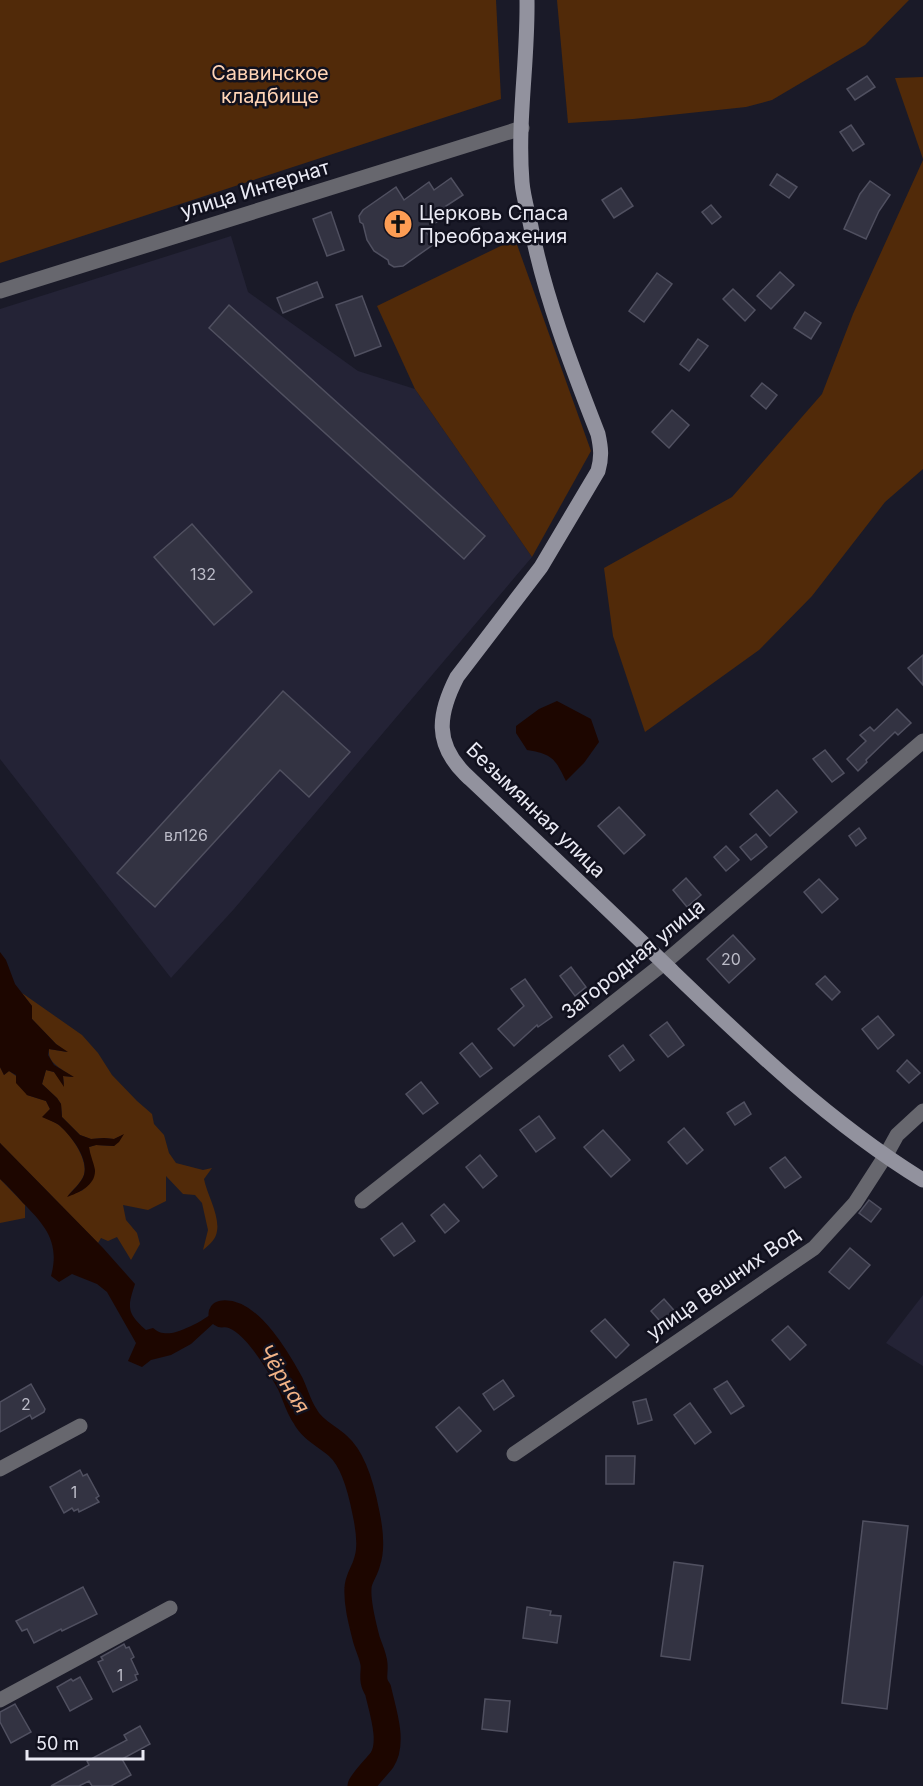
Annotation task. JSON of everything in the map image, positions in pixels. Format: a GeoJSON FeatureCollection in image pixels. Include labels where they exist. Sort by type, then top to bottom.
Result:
{"type":"FeatureCollection","features":[{"type":"Feature","properties":{"kind":"street","name":"Безымянная улица"},"geometry":{"type":"LineString","coordinates":[[527,0],[526,61],[520,142],[522,184],[536,253],[558,329],[598,434],[602,460],[598,471],[541,567],[457,677],[448,694],[443,712],[444,744],[455,764],[784,1076],[832,1115],[923,1180]]}},
{"type":"Feature","properties":{"kind":"street","name":"улица Интернат"},"geometry":{"type":"LineString","coordinates":[[0,291],[522,128]]}},
{"type":"Feature","properties":{"kind":"street","name":"Загородная улица"},"geometry":{"type":"LineString","coordinates":[[363,1201],[664,963],[923,741]]}},
{"type":"Feature","properties":{"kind":"street","name":"улица Вешних Вод"},"geometry":{"type":"LineString","coordinates":[[514,1454],[814,1248],[855,1203],[897,1135],[923,1111]]}},
{"type":"Feature","properties":{"kind":"street"},"geometry":{"type":"LineString","coordinates":[[0,1469],[80,1426]]}},
{"type":"Feature","properties":{"kind":"street"},"geometry":{"type":"LineString","coordinates":[[0,1700],[170,1608]]}},
{"type":"Feature","properties":{"kind":"shaded area"},"geometry":{"type":"Polygon","coordinates":[[[231,236],[248,292],[358,371],[415,389],[532,557],[234,909],[171,978],[0,759],[0,309],[231,236]]]}},
{"type":"Feature","properties":{"kind":"shaded area"},"geometry":{"type":"Polygon","coordinates":[[[557,701],[591,719],[599,742],[584,763],[566,781],[552,759],[543,753],[527,750],[516,733],[516,726],[539,709],[557,701]]]}},
{"type":"Feature","properties":{"kind":"shaded area"},"geometry":{"type":"Polygon","coordinates":[[[0,952],[6,960],[15,984],[32,1006],[32,1019],[56,1044],[68,1052],[49,1049],[48,1055],[54,1065],[74,1077],[63,1076],[64,1087],[54,1072],[46,1070],[42,1084],[61,1104],[62,1117],[80,1135],[91,1139],[114,1139],[124,1134],[114,1146],[89,1147],[95,1169],[92,1181],[85,1188],[67,1197],[84,1175],[85,1168],[74,1141],[59,1125],[42,1117],[50,1109],[46,1101],[27,1095],[16,1083],[16,1075],[9,1071],[4,1075],[0,1067],[0,952]]]}},
{"type":"Feature","properties":{"kind":"shaded area"},"geometry":{"type":"Polygon","coordinates":[[[0,1143],[135,1284],[130,1310],[146,1330],[153,1328],[164,1333],[177,1332],[204,1319],[218,1306],[224,1306],[239,1313],[254,1329],[225,1320],[214,1323],[191,1344],[171,1355],[151,1360],[142,1367],[128,1361],[136,1343],[107,1292],[97,1284],[72,1274],[59,1282],[51,1276],[54,1254],[49,1236],[38,1219],[0,1179],[0,1143]]]}},
{"type":"Feature","properties":{"kind":"shaded area"},"geometry":{"type":"Polygon","coordinates":[[[923,1295],[923,1366],[886,1343],[923,1295]]]}},
{"type":"Feature","properties":{"kind":"green space","name":"Саввинское кладбище"},"geometry":{"type":"Polygon","coordinates":[[[0,0],[496,0],[501,99],[0,263],[0,0]]]}},
{"type":"Feature","properties":{"kind":"green space"},"geometry":{"type":"Polygon","coordinates":[[[557,0],[909,0],[865,45],[772,100],[746,107],[633,119],[568,123],[557,0]]]}},
{"type":"Feature","properties":{"kind":"green space"},"geometry":{"type":"Polygon","coordinates":[[[923,77],[923,159],[895,78],[923,77]]]}},
{"type":"Feature","properties":{"kind":"green space"},"geometry":{"type":"Polygon","coordinates":[[[923,160],[923,469],[885,502],[812,596],[759,650],[645,732],[613,636],[604,568],[732,497],[822,394],[853,314],[923,160]]]}},
{"type":"Feature","properties":{"kind":"green space"},"geometry":{"type":"Polygon","coordinates":[[[515,239],[591,451],[532,557],[415,389],[377,306],[515,239]]]}},
{"type":"Feature","properties":{"kind":"green space"},"geometry":{"type":"Polygon","coordinates":[[[22,993],[82,1035],[98,1053],[112,1075],[152,1114],[154,1124],[164,1135],[169,1153],[176,1163],[203,1170],[212,1168],[204,1179],[216,1214],[217,1229],[214,1239],[203,1250],[208,1230],[202,1203],[195,1195],[183,1194],[166,1176],[166,1201],[148,1210],[123,1205],[126,1220],[137,1233],[140,1244],[131,1260],[117,1237],[108,1241],[101,1238],[98,1243],[0,1143],[0,1067],[4,1075],[9,1071],[16,1076],[27,1095],[46,1101],[50,1109],[43,1117],[61,1127],[77,1147],[85,1171],[82,1180],[68,1196],[83,1190],[95,1171],[90,1159],[89,1147],[114,1146],[123,1135],[114,1139],[91,1139],[80,1135],[62,1117],[61,1104],[42,1084],[46,1070],[54,1072],[64,1085],[63,1076],[73,1077],[50,1059],[49,1049],[67,1052],[32,1019],[32,1006],[22,993]]]}},
{"type":"Feature","properties":{"kind":"green space"},"geometry":{"type":"Polygon","coordinates":[[[0,1179],[25,1205],[25,1218],[0,1223],[0,1179]]]}},
{"type":"Feature","properties":{"kind":"building"},"geometry":{"type":"Polygon","coordinates":[[[867,76],[875,87],[855,100],[847,89],[867,76]]]}},
{"type":"Feature","properties":{"kind":"building"},"geometry":{"type":"Polygon","coordinates":[[[851,125],[864,144],[853,151],[840,132],[851,125]]]}},
{"type":"Feature","properties":{"kind":"building"},"geometry":{"type":"Polygon","coordinates":[[[777,174],[797,187],[789,198],[770,185],[777,174]]]}},
{"type":"Feature","properties":{"kind":"building","name":"Церковь Спаса Преображения"},"geometry":{"type":"Polygon","coordinates":[[[451,178],[463,195],[446,206],[450,213],[425,230],[434,244],[403,266],[394,267],[374,251],[367,240],[363,224],[360,222],[359,216],[363,210],[396,187],[404,200],[429,182],[434,190],[451,178]]]}},
{"type":"Feature","properties":{"kind":"building"},"geometry":{"type":"Polygon","coordinates":[[[870,181],[890,195],[879,211],[866,239],[844,229],[860,194],[870,181]]]}},
{"type":"Feature","properties":{"kind":"building"},"geometry":{"type":"Polygon","coordinates":[[[621,188],[633,206],[614,218],[602,200],[621,188]]]}},
{"type":"Feature","properties":{"kind":"building"},"geometry":{"type":"Polygon","coordinates":[[[711,205],[721,217],[712,224],[702,212],[711,205]]]}},
{"type":"Feature","properties":{"kind":"building"},"geometry":{"type":"Polygon","coordinates":[[[331,212],[344,250],[327,256],[313,219],[331,212]]]}},
{"type":"Feature","properties":{"kind":"building"},"geometry":{"type":"Polygon","coordinates":[[[780,272],[794,285],[771,309],[757,296],[780,272]]]}},
{"type":"Feature","properties":{"kind":"building"},"geometry":{"type":"Polygon","coordinates":[[[657,273],[672,284],[644,322],[629,311],[657,273]]]}},
{"type":"Feature","properties":{"kind":"building"},"geometry":{"type":"Polygon","coordinates":[[[317,282],[323,297],[283,313],[277,298],[317,282]]]}},
{"type":"Feature","properties":{"kind":"building"},"geometry":{"type":"Polygon","coordinates":[[[733,289],[755,310],[745,321],[723,299],[733,289]]]}},
{"type":"Feature","properties":{"kind":"building"},"geometry":{"type":"Polygon","coordinates":[[[362,296],[381,346],[355,356],[336,305],[362,296]]]}},
{"type":"Feature","properties":{"kind":"building"},"geometry":{"type":"Polygon","coordinates":[[[229,305],[485,536],[464,559],[209,328],[229,305]]]}},
{"type":"Feature","properties":{"kind":"building"},"geometry":{"type":"Polygon","coordinates":[[[805,312],[821,323],[811,339],[794,328],[805,312]]]}},
{"type":"Feature","properties":{"kind":"building"},"geometry":{"type":"Polygon","coordinates":[[[698,339],[708,346],[689,371],[680,364],[698,339]]]}},
{"type":"Feature","properties":{"kind":"building"},"geometry":{"type":"Polygon","coordinates":[[[762,383],[777,395],[766,409],[751,396],[762,383]]]}},
{"type":"Feature","properties":{"kind":"building"},"geometry":{"type":"Polygon","coordinates":[[[672,410],[689,425],[669,448],[652,432],[672,410]]]}},
{"type":"Feature","properties":{"kind":"building"},"geometry":{"type":"Polygon","coordinates":[[[192,524],[252,592],[214,625],[154,557],[192,524]]]}},
{"type":"Feature","properties":{"kind":"building"},"geometry":{"type":"Polygon","coordinates":[[[923,655],[923,685],[908,668],[923,655]]]}},
{"type":"Feature","properties":{"kind":"building"},"geometry":{"type":"Polygon","coordinates":[[[283,691],[350,752],[309,797],[280,770],[155,907],[117,873],[283,691]]]}},
{"type":"Feature","properties":{"kind":"building"},"geometry":{"type":"Polygon","coordinates":[[[897,709],[911,723],[898,735],[895,732],[858,771],[847,759],[866,741],[860,735],[870,727],[874,731],[897,709]]]}},
{"type":"Feature","properties":{"kind":"building"},"geometry":{"type":"Polygon","coordinates":[[[825,750],[844,773],[832,782],[813,759],[825,750]]]}},
{"type":"Feature","properties":{"kind":"building"},"geometry":{"type":"Polygon","coordinates":[[[777,790],[797,812],[770,836],[750,814],[777,790]]]}},
{"type":"Feature","properties":{"kind":"building"},"geometry":{"type":"Polygon","coordinates":[[[619,807],[645,835],[624,854],[598,826],[619,807]]]}},
{"type":"Feature","properties":{"kind":"building"},"geometry":{"type":"Polygon","coordinates":[[[859,828],[866,838],[856,846],[849,836],[859,828]]]}},
{"type":"Feature","properties":{"kind":"building"},"geometry":{"type":"Polygon","coordinates":[[[756,834],[767,847],[751,860],[740,847],[756,834]]]}},
{"type":"Feature","properties":{"kind":"building"},"geometry":{"type":"Polygon","coordinates":[[[726,846],[739,860],[726,871],[714,857],[726,846]]]}},
{"type":"Feature","properties":{"kind":"building"},"geometry":{"type":"Polygon","coordinates":[[[686,878],[701,895],[687,907],[673,890],[686,878]]]}},
{"type":"Feature","properties":{"kind":"building"},"geometry":{"type":"Polygon","coordinates":[[[819,879],[838,899],[822,913],[804,892],[819,879]]]}},
{"type":"Feature","properties":{"kind":"building"},"geometry":{"type":"Polygon","coordinates":[[[733,935],[755,959],[729,983],[707,959],[733,935]]]}},
{"type":"Feature","properties":{"kind":"building"},"geometry":{"type":"Polygon","coordinates":[[[571,967],[586,987],[575,996],[560,976],[571,967]]]}},
{"type":"Feature","properties":{"kind":"building"},"geometry":{"type":"Polygon","coordinates":[[[825,976],[840,992],[832,1000],[816,984],[825,976]]]}},
{"type":"Feature","properties":{"kind":"building"},"geometry":{"type":"Polygon","coordinates":[[[525,979],[552,1017],[538,1027],[537,1025],[514,1046],[498,1029],[524,1006],[511,989],[525,979]]]}},
{"type":"Feature","properties":{"kind":"building"},"geometry":{"type":"Polygon","coordinates":[[[878,1016],[894,1035],[878,1049],[862,1029],[878,1016]]]}},
{"type":"Feature","properties":{"kind":"building"},"geometry":{"type":"Polygon","coordinates":[[[667,1022],[684,1045],[668,1057],[650,1035],[667,1022]]]}},
{"type":"Feature","properties":{"kind":"building"},"geometry":{"type":"Polygon","coordinates":[[[472,1043],[492,1068],[480,1077],[460,1053],[472,1043]]]}},
{"type":"Feature","properties":{"kind":"building"},"geometry":{"type":"Polygon","coordinates":[[[623,1045],[634,1060],[620,1071],[609,1056],[623,1045]]]}},
{"type":"Feature","properties":{"kind":"building"},"geometry":{"type":"Polygon","coordinates":[[[907,1060],[920,1073],[909,1083],[897,1071],[907,1060]]]}},
{"type":"Feature","properties":{"kind":"building"},"geometry":{"type":"Polygon","coordinates":[[[421,1082],[438,1103],[423,1114],[406,1094],[421,1082]]]}},
{"type":"Feature","properties":{"kind":"building"},"geometry":{"type":"Polygon","coordinates":[[[744,1102],[751,1114],[735,1125],[727,1113],[744,1102]]]}},
{"type":"Feature","properties":{"kind":"building"},"geometry":{"type":"Polygon","coordinates":[[[539,1116],[555,1138],[536,1152],[520,1130],[539,1116]]]}},
{"type":"Feature","properties":{"kind":"building"},"geometry":{"type":"Polygon","coordinates":[[[684,1128],[703,1150],[687,1164],[668,1142],[684,1128]]]}},
{"type":"Feature","properties":{"kind":"building"},"geometry":{"type":"Polygon","coordinates":[[[603,1130],[630,1160],[611,1177],[584,1147],[603,1130]]]}},
{"type":"Feature","properties":{"kind":"building"},"geometry":{"type":"Polygon","coordinates":[[[480,1155],[497,1176],[483,1188],[466,1167],[480,1155]]]}},
{"type":"Feature","properties":{"kind":"building"},"geometry":{"type":"Polygon","coordinates":[[[785,1157],[801,1177],[785,1188],[770,1168],[785,1157]]]}},
{"type":"Feature","properties":{"kind":"building"},"geometry":{"type":"Polygon","coordinates":[[[869,1200],[881,1209],[871,1222],[859,1213],[869,1200]]]}},
{"type":"Feature","properties":{"kind":"building"},"geometry":{"type":"Polygon","coordinates":[[[444,1204],[459,1221],[445,1233],[431,1215],[444,1204]]]}},
{"type":"Feature","properties":{"kind":"building"},"geometry":{"type":"Polygon","coordinates":[[[402,1223],[415,1241],[394,1256],[381,1239],[402,1223]]]}},
{"type":"Feature","properties":{"kind":"building"},"geometry":{"type":"Polygon","coordinates":[[[850,1248],[870,1265],[849,1289],[829,1272],[850,1248]]]}},
{"type":"Feature","properties":{"kind":"building"},"geometry":{"type":"Polygon","coordinates":[[[664,1299],[679,1316],[666,1328],[651,1311],[664,1299]]]}},
{"type":"Feature","properties":{"kind":"building"},"geometry":{"type":"Polygon","coordinates":[[[605,1319],[629,1345],[616,1358],[591,1331],[605,1319]]]}},
{"type":"Feature","properties":{"kind":"building"},"geometry":{"type":"Polygon","coordinates":[[[788,1326],[806,1345],[790,1360],[772,1340],[788,1326]]]}},
{"type":"Feature","properties":{"kind":"building"},"geometry":{"type":"Polygon","coordinates":[[[503,1380],[514,1396],[494,1410],[483,1394],[503,1380]]]}},
{"type":"Feature","properties":{"kind":"building"},"geometry":{"type":"Polygon","coordinates":[[[727,1381],[744,1406],[731,1414],[714,1389],[727,1381]]]}},
{"type":"Feature","properties":{"kind":"building"},"geometry":{"type":"Polygon","coordinates":[[[31,1384],[45,1409],[44,1412],[32,1419],[30,1415],[0,1432],[0,1402],[31,1384]]]}},
{"type":"Feature","properties":{"kind":"building"},"geometry":{"type":"Polygon","coordinates":[[[646,1399],[652,1420],[638,1424],[633,1402],[646,1399]]]}},
{"type":"Feature","properties":{"kind":"building"},"geometry":{"type":"Polygon","coordinates":[[[690,1403],[711,1432],[695,1444],[674,1415],[690,1403]]]}},
{"type":"Feature","properties":{"kind":"building"},"geometry":{"type":"Polygon","coordinates":[[[459,1407],[481,1431],[457,1452],[436,1427],[459,1407]]]}},
{"type":"Feature","properties":{"kind":"building"},"geometry":{"type":"Polygon","coordinates":[[[606,1456],[635,1456],[634,1484],[606,1484],[606,1456]]]}},
{"type":"Feature","properties":{"kind":"building"},"geometry":{"type":"Polygon","coordinates":[[[80,1470],[83,1476],[87,1474],[99,1496],[96,1498],[99,1502],[79,1512],[78,1509],[74,1511],[72,1508],[64,1513],[50,1487],[80,1470]]]}},
{"type":"Feature","properties":{"kind":"building"},"geometry":{"type":"Polygon","coordinates":[[[863,1521],[908,1526],[887,1709],[842,1703],[863,1521]]]}},
{"type":"Feature","properties":{"kind":"building"},"geometry":{"type":"Polygon","coordinates":[[[674,1562],[703,1566],[690,1660],[661,1656],[674,1562]]]}},
{"type":"Feature","properties":{"kind":"building"},"geometry":{"type":"Polygon","coordinates":[[[83,1587],[97,1614],[34,1643],[27,1629],[22,1631],[16,1621],[83,1587]]]}},
{"type":"Feature","properties":{"kind":"building"},"geometry":{"type":"Polygon","coordinates":[[[527,1607],[551,1611],[550,1615],[561,1616],[557,1643],[523,1638],[527,1607]]]}},
{"type":"Feature","properties":{"kind":"building"},"geometry":{"type":"Polygon","coordinates":[[[124,1644],[126,1648],[129,1647],[134,1657],[131,1659],[138,1674],[135,1675],[137,1680],[113,1692],[98,1662],[103,1660],[101,1657],[124,1644]]]}},
{"type":"Feature","properties":{"kind":"building"},"geometry":{"type":"Polygon","coordinates":[[[80,1677],[92,1699],[70,1711],[57,1687],[80,1677]]]}},
{"type":"Feature","properties":{"kind":"building"},"geometry":{"type":"Polygon","coordinates":[[[485,1699],[510,1701],[507,1732],[482,1729],[485,1699]]]}},
{"type":"Feature","properties":{"kind":"building"},"geometry":{"type":"Polygon","coordinates":[[[15,1704],[31,1732],[11,1743],[0,1722],[0,1712],[15,1704]]]}},
{"type":"Feature","properties":{"kind":"building"},"geometry":{"type":"Polygon","coordinates":[[[140,1726],[150,1744],[122,1759],[131,1775],[111,1786],[92,1786],[89,1781],[79,1786],[51,1786],[89,1765],[87,1761],[127,1740],[124,1735],[140,1726]]]}},
{"type":"Feature","properties":{"kind":"waterway","name":"Чёрная"},"geometry":{"type":"LineString","coordinates":[[222,1314],[232,1315],[242,1320],[271,1351],[308,1421],[344,1452],[360,1486],[370,1544],[369,1556],[358,1585],[358,1600],[364,1632],[373,1661],[374,1680],[382,1706],[387,1735],[382,1760],[361,1786]]}},
{"type":"Feature","properties":{"kind":"place","name":"Церковь Спаса Преображения"},"geometry":{"type":"Point","coordinates":[398,224]}}]}
